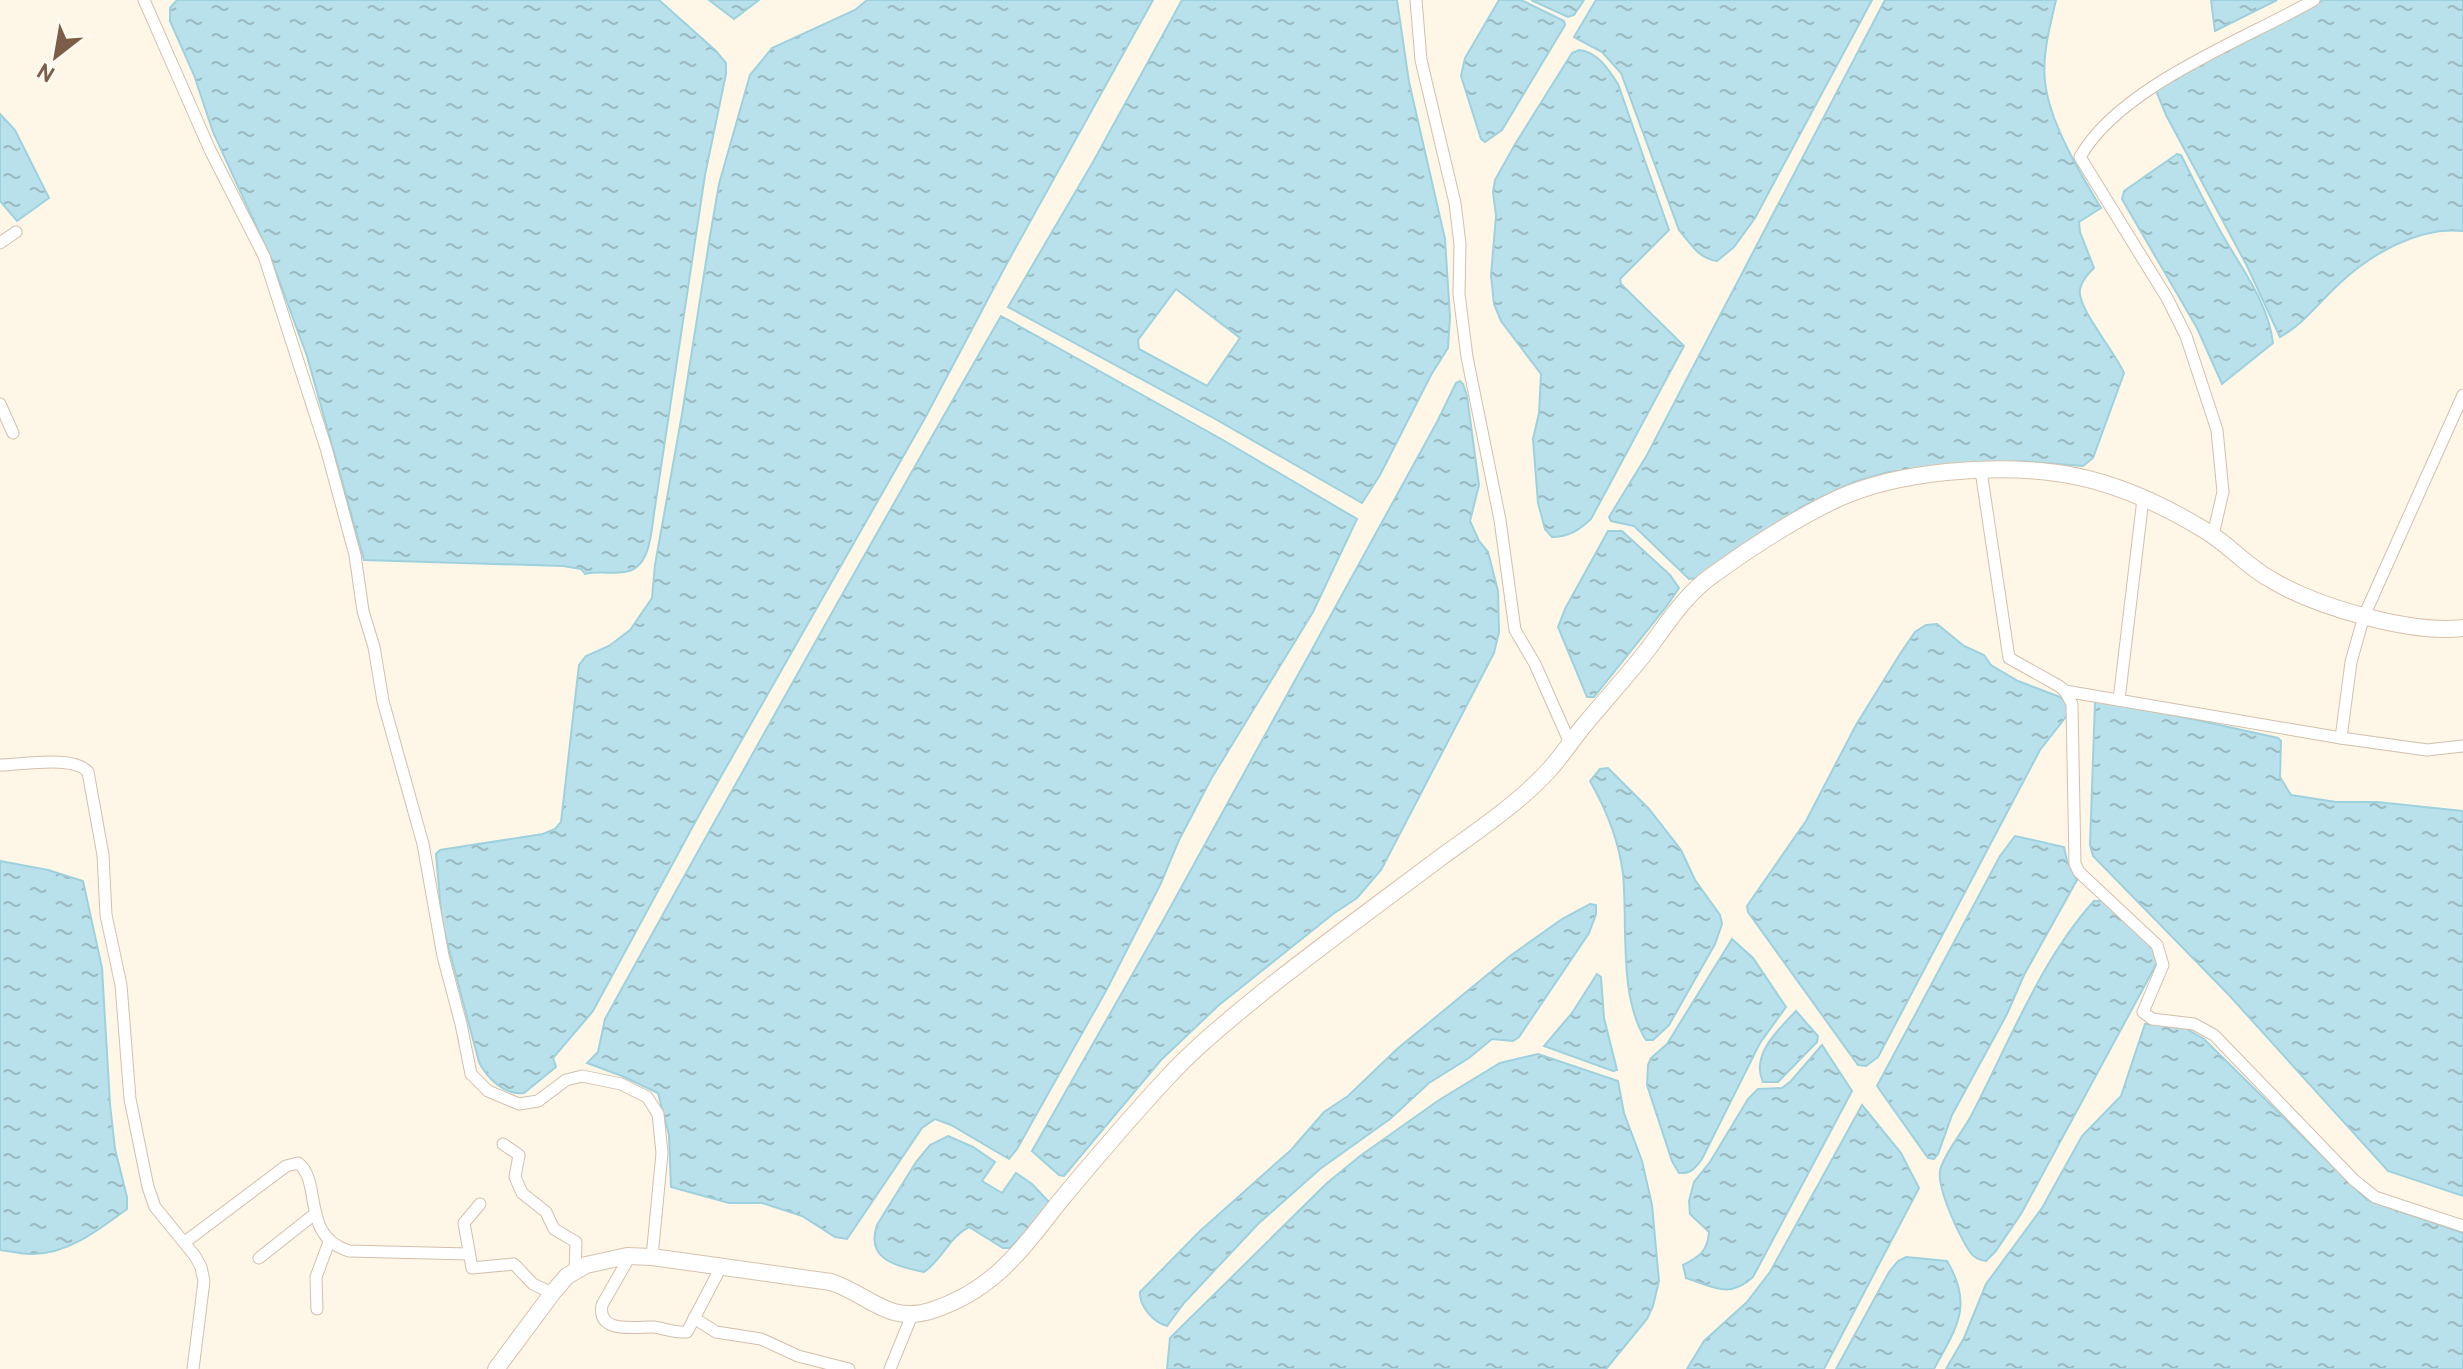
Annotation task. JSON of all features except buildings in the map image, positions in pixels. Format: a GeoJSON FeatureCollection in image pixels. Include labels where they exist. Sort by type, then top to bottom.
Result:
{"type":"FeatureCollection","features":[{"type":"Feature","properties":{"kind":"street"},"geometry":{"type":"LineString","coordinates":[[144,0],[210,150],[264,256],[317,417],[355,555],[363,611],[377,659],[383,701],[423,844],[443,956],[471,1074],[488,1091],[519,1104],[538,1101],[566,1080],[582,1076],[621,1084],[647,1097],[658,1114],[662,1153],[652,1257]]}},
{"type":"Feature","properties":{"kind":"street"},"geometry":{"type":"LineString","coordinates":[[1416,0],[1421,60],[1455,203],[1465,346],[1498,509],[1515,630],[1535,664],[1570,743]]}},
{"type":"Feature","properties":{"kind":"street"},"geometry":{"type":"LineString","coordinates":[[2213,535],[2222,505],[2217,430],[2192,351],[2172,306],[2080,157],[2111,120],[2146,90],[2314,0]]}},
{"type":"Feature","properties":{"kind":"street"},"geometry":{"type":"LineString","coordinates":[[0,243],[16,232]]}},
{"type":"Feature","properties":{"kind":"street"},"geometry":{"type":"LineString","coordinates":[[2341,738],[2351,662],[2364,616],[2463,395]]}},
{"type":"Feature","properties":{"kind":"street"},"geometry":{"type":"LineString","coordinates":[[0,404],[13,433]]}},
{"type":"Feature","properties":{"kind":"street"},"geometry":{"type":"LineString","coordinates":[[1981,471],[2009,658],[2065,691],[2427,750],[2463,746]]}},
{"type":"Feature","properties":{"kind":"street"},"geometry":{"type":"LineString","coordinates":[[496,1369],[552,1293],[575,1270],[630,1256],[831,1282],[897,1315],[933,1310],[969,1295],[1003,1271],[1183,1062],[1308,957],[1547,773],[1693,592],[1794,522],[1839,498],[1863,489],[1929,475],[1981,471],[2055,473],[2107,485],[2186,519],[2283,587],[2364,616],[2412,627],[2463,628]]}},
{"type":"Feature","properties":{"kind":"street"},"geometry":{"type":"LineString","coordinates":[[2119,700],[2143,499]]}},
{"type":"Feature","properties":{"kind":"street"},"geometry":{"type":"LineString","coordinates":[[2065,691],[2072,704],[2075,864],[2079,872],[2157,945],[2164,959],[2143,1012],[2152,1019],[2194,1024],[2214,1035],[2354,1180],[2375,1197],[2463,1226]]}},
{"type":"Feature","properties":{"kind":"street"},"geometry":{"type":"LineString","coordinates":[[0,765],[66,763],[77,764],[88,772],[103,855],[106,915],[121,985],[133,1122],[155,1207],[185,1242],[201,1267],[204,1281],[193,1369]]}},
{"type":"Feature","properties":{"kind":"street"},"geometry":{"type":"LineString","coordinates":[[503,1144],[519,1155],[515,1177],[522,1193],[546,1212],[554,1229],[576,1242],[575,1270]]}},
{"type":"Feature","properties":{"kind":"street"},"geometry":{"type":"LineString","coordinates":[[185,1242],[292,1164],[298,1163],[306,1171],[316,1213],[329,1242],[349,1251],[468,1254]]}},
{"type":"Feature","properties":{"kind":"street"},"geometry":{"type":"LineString","coordinates":[[480,1204],[464,1223],[473,1269],[514,1264],[533,1284],[552,1293]]}},
{"type":"Feature","properties":{"kind":"street"},"geometry":{"type":"LineString","coordinates":[[259,1258],[316,1213]]}},
{"type":"Feature","properties":{"kind":"street"},"geometry":{"type":"LineString","coordinates":[[317,1309],[316,1277],[329,1242]]}},
{"type":"Feature","properties":{"kind":"street"},"geometry":{"type":"LineString","coordinates":[[630,1256],[602,1305],[605,1319],[617,1327],[653,1327],[684,1333],[721,1267]]}},
{"type":"Feature","properties":{"kind":"street"},"geometry":{"type":"LineString","coordinates":[[890,1369],[912,1315]]}},
{"type":"Feature","properties":{"kind":"street"},"geometry":{"type":"LineString","coordinates":[[694,1318],[716,1332],[761,1339],[798,1356],[849,1369]]}},
{"type":"Feature","properties":{"kind":"water"},"geometry":{"type":"Polygon","coordinates":[[[177,0],[659,0],[726,63],[705,175],[651,536],[640,564],[624,572],[585,574],[581,569],[563,566],[364,560],[307,356],[270,256],[213,132],[194,75],[170,21],[170,8],[177,0]]]}},
{"type":"Feature","properties":{"kind":"water"},"geometry":{"type":"Polygon","coordinates":[[[709,0],[759,0],[734,19],[709,0]]]}},
{"type":"Feature","properties":{"kind":"water"},"geometry":{"type":"Polygon","coordinates":[[[867,0],[1153,0],[925,418],[699,815],[593,1011],[553,1058],[556,1067],[524,1093],[510,1092],[492,1080],[479,1062],[442,923],[436,854],[440,850],[543,834],[555,829],[561,822],[579,665],[586,656],[609,646],[630,630],[652,598],[719,184],[750,75],[772,48],[855,10],[867,0]]]}},
{"type":"Feature","properties":{"kind":"water"},"geometry":{"type":"Polygon","coordinates":[[[1182,0],[1397,0],[1409,82],[1445,239],[1450,317],[1448,348],[1362,503],[1210,416],[1008,307],[1093,162],[1182,0]],[[1176,289],[1138,340],[1139,349],[1207,386],[1240,338],[1176,289]]]}},
{"type":"Feature","properties":{"kind":"water"},"geometry":{"type":"Polygon","coordinates":[[[1499,0],[1521,0],[1564,21],[1565,25],[1502,130],[1485,142],[1481,139],[1461,76],[1465,58],[1499,0]]]}},
{"type":"Feature","properties":{"kind":"water"},"geometry":{"type":"Polygon","coordinates":[[[1531,0],[1584,0],[1574,15],[1568,17],[1531,0]]]}},
{"type":"Feature","properties":{"kind":"water"},"geometry":{"type":"Polygon","coordinates":[[[1596,0],[1872,0],[1755,218],[1734,247],[1717,261],[1700,254],[1679,230],[1621,73],[1602,52],[1574,37],[1596,0]]]}},
{"type":"Feature","properties":{"kind":"water"},"geometry":{"type":"Polygon","coordinates":[[[1885,0],[2056,0],[2045,61],[2048,97],[2067,147],[2101,208],[2079,222],[2094,268],[2082,283],[2080,297],[2124,373],[2093,458],[2083,466],[2021,461],[1961,465],[1889,472],[1854,482],[1801,507],[1696,578],[1689,579],[1634,526],[1611,521],[1609,517],[1647,455],[1885,0]]]}},
{"type":"Feature","properties":{"kind":"water"},"geometry":{"type":"Polygon","coordinates":[[[2211,0],[2277,0],[2215,31],[2211,0]]]}},
{"type":"Feature","properties":{"kind":"water"},"geometry":{"type":"Polygon","coordinates":[[[2323,0],[2463,0],[2463,231],[2430,233],[2381,252],[2352,272],[2304,319],[2280,337],[2155,88],[2323,0]]]}},
{"type":"Feature","properties":{"kind":"water"},"geometry":{"type":"Polygon","coordinates":[[[1579,50],[1597,58],[1618,84],[1669,230],[1620,279],[1621,284],[1684,346],[1591,519],[1573,532],[1552,537],[1545,529],[1538,503],[1533,439],[1539,413],[1541,374],[1501,321],[1494,304],[1491,275],[1496,216],[1493,192],[1495,180],[1514,146],[1572,53],[1579,50]]]}},
{"type":"Feature","properties":{"kind":"water"},"geometry":{"type":"Polygon","coordinates":[[[0,114],[15,130],[49,198],[17,221],[0,201],[0,114]]]}},
{"type":"Feature","properties":{"kind":"water"},"geometry":{"type":"Polygon","coordinates":[[[2177,154],[2181,155],[2251,283],[2270,327],[2273,343],[2222,384],[2197,328],[2122,199],[2124,191],[2177,154]]]}},
{"type":"Feature","properties":{"kind":"water"},"geometry":{"type":"Polygon","coordinates":[[[1001,316],[1357,519],[1313,612],[1211,779],[1107,989],[1017,1149],[1009,1159],[935,1119],[922,1128],[847,1239],[835,1237],[802,1216],[762,1203],[729,1203],[671,1187],[669,1135],[658,1093],[587,1063],[598,1052],[605,1019],[1001,316]]]}},
{"type":"Feature","properties":{"kind":"water"},"geometry":{"type":"Polygon","coordinates":[[[1460,381],[1467,396],[1479,485],[1470,521],[1488,552],[1498,591],[1499,632],[1494,653],[1381,870],[1357,898],[1219,1005],[1161,1060],[1064,1176],[1059,1175],[1032,1151],[1165,917],[1456,383],[1460,381]]]}},
{"type":"Feature","properties":{"kind":"water"},"geometry":{"type":"Polygon","coordinates":[[[1608,531],[1622,531],[1670,575],[1679,588],[1594,697],[1587,697],[1558,627],[1608,531]]]}},
{"type":"Feature","properties":{"kind":"water"},"geometry":{"type":"Polygon","coordinates":[[[1937,624],[1964,646],[1984,655],[1991,665],[2018,681],[2060,697],[2069,704],[2069,713],[2040,750],[1878,1057],[1866,1066],[1858,1065],[1748,912],[1747,906],[1806,821],[1856,725],[1900,654],[1915,632],[1926,625],[1937,624]]]}},
{"type":"Feature","properties":{"kind":"water"},"geometry":{"type":"Polygon","coordinates":[[[2095,701],[2278,738],[2281,741],[2280,777],[2291,795],[2336,802],[2377,802],[2463,811],[2463,1196],[2388,1171],[2228,994],[2093,856],[2090,845],[2095,701]]]}},
{"type":"Feature","properties":{"kind":"water"},"geometry":{"type":"Polygon","coordinates":[[[1608,768],[1649,809],[1681,850],[1695,880],[1720,915],[1722,924],[1715,944],[1669,1025],[1653,1040],[1646,1040],[1631,1003],[1621,862],[1611,826],[1590,781],[1600,769],[1608,768]]]}},
{"type":"Feature","properties":{"kind":"water"},"geometry":{"type":"Polygon","coordinates":[[[2015,836],[2064,847],[2077,880],[1952,1115],[1938,1154],[1934,1159],[1928,1158],[1877,1086],[2000,856],[2015,836]]]}},
{"type":"Feature","properties":{"kind":"water"},"geometry":{"type":"Polygon","coordinates":[[[0,861],[48,870],[83,881],[102,968],[110,1104],[127,1209],[82,1239],[44,1253],[0,1250],[0,861]]]}},
{"type":"Feature","properties":{"kind":"water"},"geometry":{"type":"Polygon","coordinates":[[[2094,901],[2103,901],[2156,951],[2158,961],[2021,1214],[1995,1252],[1986,1261],[1981,1260],[1970,1252],[1955,1223],[1941,1185],[1941,1167],[1972,1114],[2042,976],[2075,924],[2094,901]]]}},
{"type":"Feature","properties":{"kind":"water"},"geometry":{"type":"Polygon","coordinates":[[[1590,904],[1596,905],[1596,914],[1589,933],[1519,1037],[1513,1041],[1492,1039],[1469,1058],[1429,1083],[1390,1119],[1320,1169],[1258,1224],[1184,1303],[1167,1326],[1148,1313],[1140,1292],[1200,1231],[1291,1150],[1324,1112],[1348,1096],[1397,1049],[1510,956],[1562,919],[1590,904]]]}},
{"type":"Feature","properties":{"kind":"water"},"geometry":{"type":"Polygon","coordinates":[[[1732,939],[1753,958],[1786,1007],[1760,1043],[1702,1159],[1695,1168],[1679,1173],[1672,1161],[1647,1085],[1648,1065],[1651,1058],[1667,1044],[1732,939]]]}},
{"type":"Feature","properties":{"kind":"water"},"geometry":{"type":"Polygon","coordinates":[[[1597,974],[1601,977],[1604,1018],[1617,1070],[1613,1071],[1544,1046],[1572,1013],[1597,974]]]}},
{"type":"Feature","properties":{"kind":"water"},"geometry":{"type":"Polygon","coordinates":[[[1796,1011],[1818,1036],[1817,1042],[1778,1082],[1763,1082],[1760,1062],[1763,1052],[1796,1011]]]}},
{"type":"Feature","properties":{"kind":"water"},"geometry":{"type":"Polygon","coordinates":[[[2145,1024],[2180,1025],[2204,1039],[2367,1200],[2463,1233],[2463,1369],[1946,1369],[1964,1338],[1986,1284],[2042,1208],[2082,1136],[2121,1096],[2145,1024]]]}},
{"type":"Feature","properties":{"kind":"water"},"geometry":{"type":"Polygon","coordinates":[[[1822,1045],[1852,1091],[1753,1277],[1729,1289],[1686,1278],[1683,1265],[1702,1253],[1709,1232],[1690,1214],[1689,1201],[1694,1182],[1710,1162],[1748,1099],[1758,1089],[1782,1088],[1822,1045]]]}},
{"type":"Feature","properties":{"kind":"water"},"geometry":{"type":"Polygon","coordinates":[[[1538,1054],[1618,1081],[1624,1113],[1642,1161],[1652,1205],[1659,1281],[1653,1306],[1647,1319],[1606,1369],[1167,1369],[1170,1338],[1327,1183],[1439,1100],[1500,1063],[1538,1054]]]}},
{"type":"Feature","properties":{"kind":"water"},"geometry":{"type":"Polygon","coordinates":[[[1862,1105],[1901,1153],[1919,1188],[1824,1369],[1687,1369],[1704,1341],[1747,1302],[1770,1272],[1862,1105]]]}},
{"type":"Feature","properties":{"kind":"water"},"geometry":{"type":"Polygon","coordinates":[[[948,1136],[973,1147],[995,1162],[982,1181],[1002,1193],[1016,1173],[1049,1202],[1040,1218],[1010,1248],[1003,1248],[969,1227],[924,1272],[886,1260],[876,1247],[877,1225],[916,1162],[930,1145],[948,1136]]]}},
{"type":"Feature","properties":{"kind":"water"},"geometry":{"type":"Polygon","coordinates":[[[1906,1257],[1947,1261],[1959,1291],[1961,1304],[1955,1329],[1934,1369],[1836,1369],[1889,1272],[1906,1257]]]}}]}
